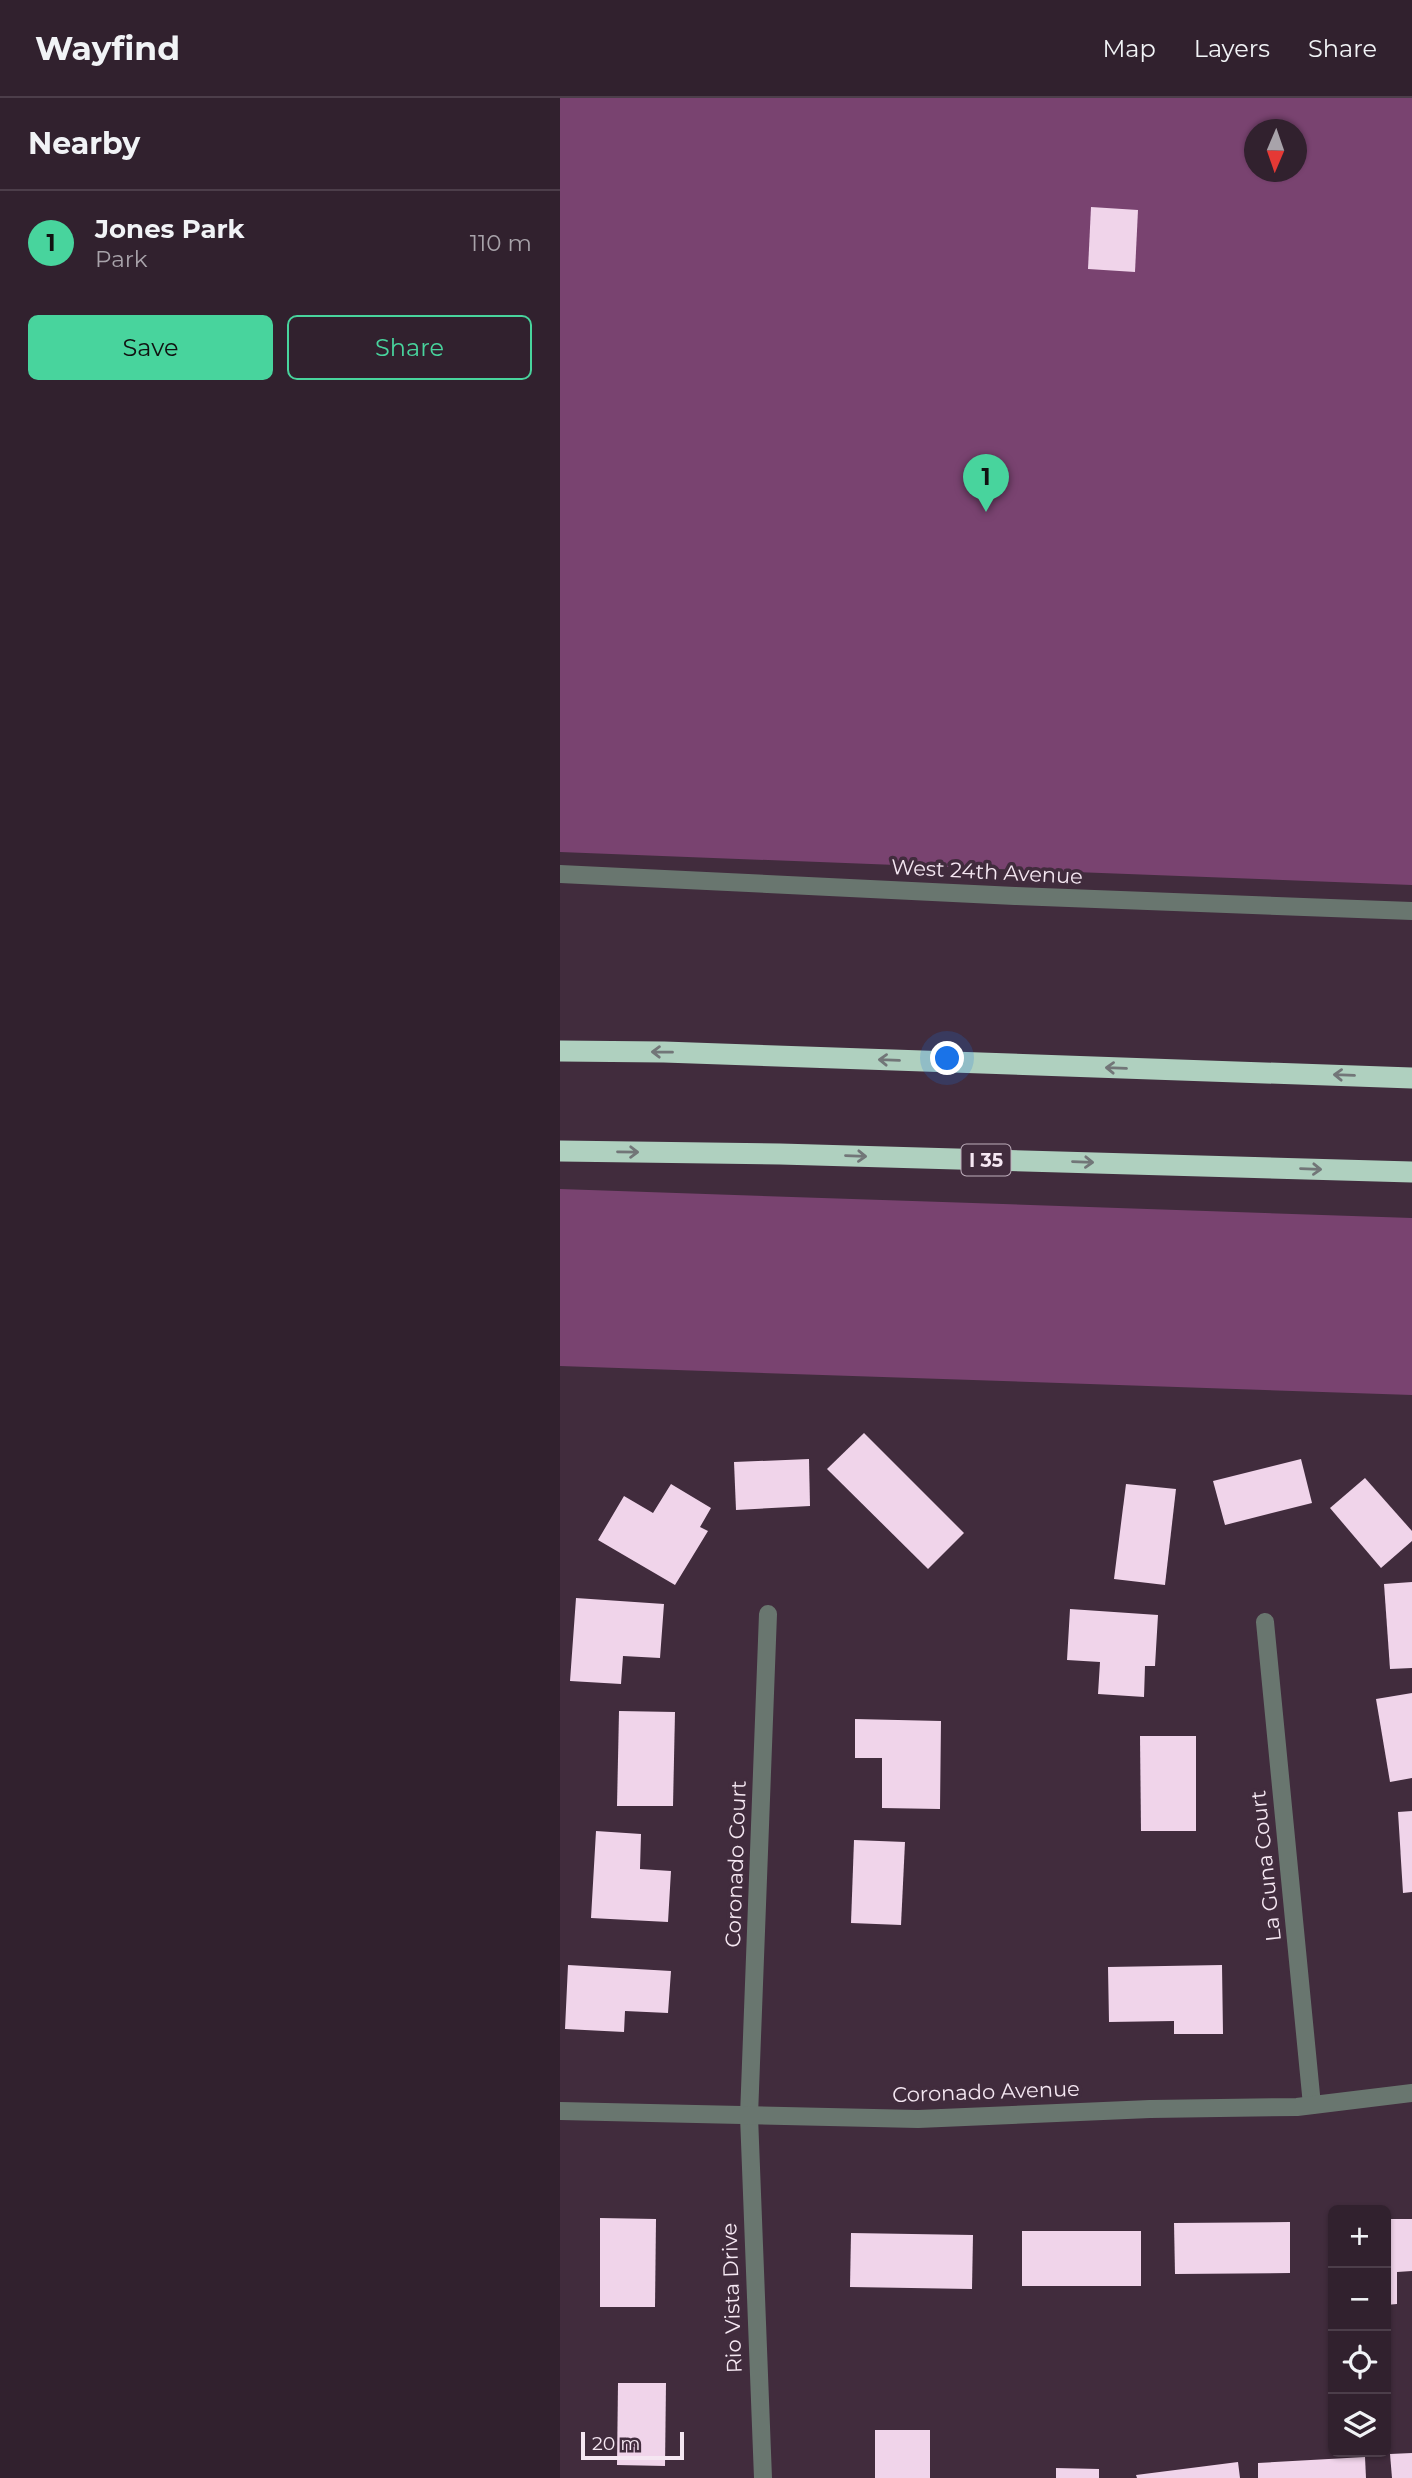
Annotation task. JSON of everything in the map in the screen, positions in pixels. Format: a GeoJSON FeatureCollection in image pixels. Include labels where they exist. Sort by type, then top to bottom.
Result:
{"type":"FeatureCollection","features":[{"type":"Feature","properties":{"kind":"highway"},"geometry":{"type":"LineString","coordinates":[[560,1051],[664,1052],[1412,1078]]}},
{"type":"Feature","properties":{"kind":"highway","name":"I 35"},"geometry":{"type":"LineString","coordinates":[[560,1151],[780,1154],[1412,1172]]}},
{"type":"Feature","properties":{"kind":"street","name":"West 24th Avenue"},"geometry":{"type":"LineString","coordinates":[[560,874],[1015,896],[1412,911]]}},
{"type":"Feature","properties":{"kind":"street","name":"Coronado Court"},"geometry":{"type":"LineString","coordinates":[[749,2116],[768,1614]]}},
{"type":"Feature","properties":{"kind":"street","name":"La Guna Court"},"geometry":{"type":"LineString","coordinates":[[1265,1622],[1312,2105]]}},
{"type":"Feature","properties":{"kind":"street","name":"Coronado Avenue"},"geometry":{"type":"LineString","coordinates":[[560,2112],[918,2119],[1312,2105],[1412,2093]]}},
{"type":"Feature","properties":{"kind":"street","name":"Rio Vista Drive"},"geometry":{"type":"LineString","coordinates":[[749,2116],[763,2478]]}},
{"type":"Feature","properties":{"kind":"shaded area"},"geometry":{"type":"Polygon","coordinates":[[[560,98],[1412,98],[1412,885],[560,852],[560,98]]]}},
{"type":"Feature","properties":{"kind":"shaded area"},"geometry":{"type":"Polygon","coordinates":[[[560,1189],[1412,1218],[1412,1395],[560,1366],[560,1189]]]}},
{"type":"Feature","properties":{"kind":"building"},"geometry":{"type":"Polygon","coordinates":[[[1091,207],[1138,210],[1135,272],[1088,269],[1091,207]]]}},
{"type":"Feature","properties":{"kind":"building"},"geometry":{"type":"Polygon","coordinates":[[[864,1433],[964,1533],[928,1569],[827,1469],[864,1433]]]}},
{"type":"Feature","properties":{"kind":"building"},"geometry":{"type":"Polygon","coordinates":[[[809,1459],[810,1506],[736,1510],[734,1462],[809,1459]]]}},
{"type":"Feature","properties":{"kind":"building"},"geometry":{"type":"Polygon","coordinates":[[[1301,1459],[1312,1503],[1225,1525],[1213,1481],[1301,1459]]]}},
{"type":"Feature","properties":{"kind":"building"},"geometry":{"type":"Polygon","coordinates":[[[1365,1478],[1412,1531],[1412,1541],[1381,1568],[1330,1508],[1365,1478]]]}},
{"type":"Feature","properties":{"kind":"building"},"geometry":{"type":"Polygon","coordinates":[[[671,1484],[711,1508],[700,1527],[708,1531],[675,1585],[598,1540],[624,1496],[653,1513],[671,1484]]]}},
{"type":"Feature","properties":{"kind":"building"},"geometry":{"type":"Polygon","coordinates":[[[1126,1484],[1176,1489],[1165,1585],[1114,1579],[1126,1484]]]}},
{"type":"Feature","properties":{"kind":"building"},"geometry":{"type":"Polygon","coordinates":[[[1412,1582],[1412,1668],[1390,1669],[1384,1584],[1412,1582]]]}},
{"type":"Feature","properties":{"kind":"building"},"geometry":{"type":"Polygon","coordinates":[[[576,1598],[664,1604],[660,1658],[623,1656],[621,1684],[570,1681],[576,1598]]]}},
{"type":"Feature","properties":{"kind":"building"},"geometry":{"type":"Polygon","coordinates":[[[1070,1609],[1158,1615],[1155,1666],[1145,1666],[1144,1697],[1098,1694],[1100,1662],[1067,1660],[1070,1609]]]}},
{"type":"Feature","properties":{"kind":"building"},"geometry":{"type":"Polygon","coordinates":[[[1412,1693],[1412,1778],[1390,1782],[1376,1699],[1412,1693]]]}},
{"type":"Feature","properties":{"kind":"building"},"geometry":{"type":"Polygon","coordinates":[[[619,1711],[675,1712],[673,1806],[617,1806],[619,1711]]]}},
{"type":"Feature","properties":{"kind":"building"},"geometry":{"type":"Polygon","coordinates":[[[855,1719],[941,1721],[940,1809],[882,1808],[882,1758],[855,1758],[855,1719]]]}},
{"type":"Feature","properties":{"kind":"building"},"geometry":{"type":"Polygon","coordinates":[[[1140,1736],[1196,1736],[1196,1831],[1141,1831],[1140,1736]]]}},
{"type":"Feature","properties":{"kind":"building"},"geometry":{"type":"Polygon","coordinates":[[[1412,1811],[1412,1892],[1403,1893],[1398,1812],[1412,1811]]]}},
{"type":"Feature","properties":{"kind":"building"},"geometry":{"type":"Polygon","coordinates":[[[596,1831],[641,1834],[640,1869],[671,1871],[668,1922],[591,1918],[596,1831]]]}},
{"type":"Feature","properties":{"kind":"building"},"geometry":{"type":"Polygon","coordinates":[[[854,1840],[905,1842],[901,1925],[851,1923],[854,1840]]]}},
{"type":"Feature","properties":{"kind":"building"},"geometry":{"type":"Polygon","coordinates":[[[568,1965],[671,1971],[668,2013],[625,2011],[624,2032],[565,2029],[568,1965]]]}},
{"type":"Feature","properties":{"kind":"building"},"geometry":{"type":"Polygon","coordinates":[[[1222,1965],[1223,2034],[1174,2034],[1174,2021],[1109,2022],[1108,1967],[1222,1965]]]}},
{"type":"Feature","properties":{"kind":"building"},"geometry":{"type":"Polygon","coordinates":[[[600,2218],[656,2219],[655,2307],[600,2307],[600,2218]]]}},
{"type":"Feature","properties":{"kind":"building"},"geometry":{"type":"Polygon","coordinates":[[[1391,2219],[1412,2219],[1412,2271],[1397,2272],[1397,2304],[1391,2305],[1391,2219]]]}},
{"type":"Feature","properties":{"kind":"building"},"geometry":{"type":"Polygon","coordinates":[[[1290,2222],[1290,2273],[1175,2274],[1174,2223],[1290,2222]]]}},
{"type":"Feature","properties":{"kind":"building"},"geometry":{"type":"Polygon","coordinates":[[[1022,2231],[1141,2231],[1141,2286],[1022,2286],[1022,2231]]]}},
{"type":"Feature","properties":{"kind":"building"},"geometry":{"type":"Polygon","coordinates":[[[851,2233],[973,2235],[972,2289],[850,2287],[851,2233]]]}},
{"type":"Feature","properties":{"kind":"building"},"geometry":{"type":"Polygon","coordinates":[[[618,2383],[666,2383],[665,2466],[617,2465],[618,2383]]]}},
{"type":"Feature","properties":{"kind":"building"},"geometry":{"type":"Polygon","coordinates":[[[875,2430],[930,2430],[930,2478],[875,2478],[875,2430]]]}},
{"type":"Feature","properties":{"kind":"building"},"geometry":{"type":"Polygon","coordinates":[[[1412,2453],[1412,2478],[1392,2478],[1391,2454],[1412,2453]]]}},
{"type":"Feature","properties":{"kind":"building"},"geometry":{"type":"Polygon","coordinates":[[[1365,2457],[1366,2478],[1258,2478],[1258,2463],[1365,2457]]]}},
{"type":"Feature","properties":{"kind":"building"},"geometry":{"type":"Polygon","coordinates":[[[1238,2462],[1240,2478],[1137,2478],[1136,2475],[1238,2462]]]}},
{"type":"Feature","properties":{"kind":"building"},"geometry":{"type":"Polygon","coordinates":[[[1056,2468],[1099,2469],[1099,2478],[1056,2478],[1056,2468]]]}},
{"type":"Feature","properties":{"kind":"place","name":"Jones Park"},"geometry":{"type":"Point","coordinates":[986,512]}}]}
